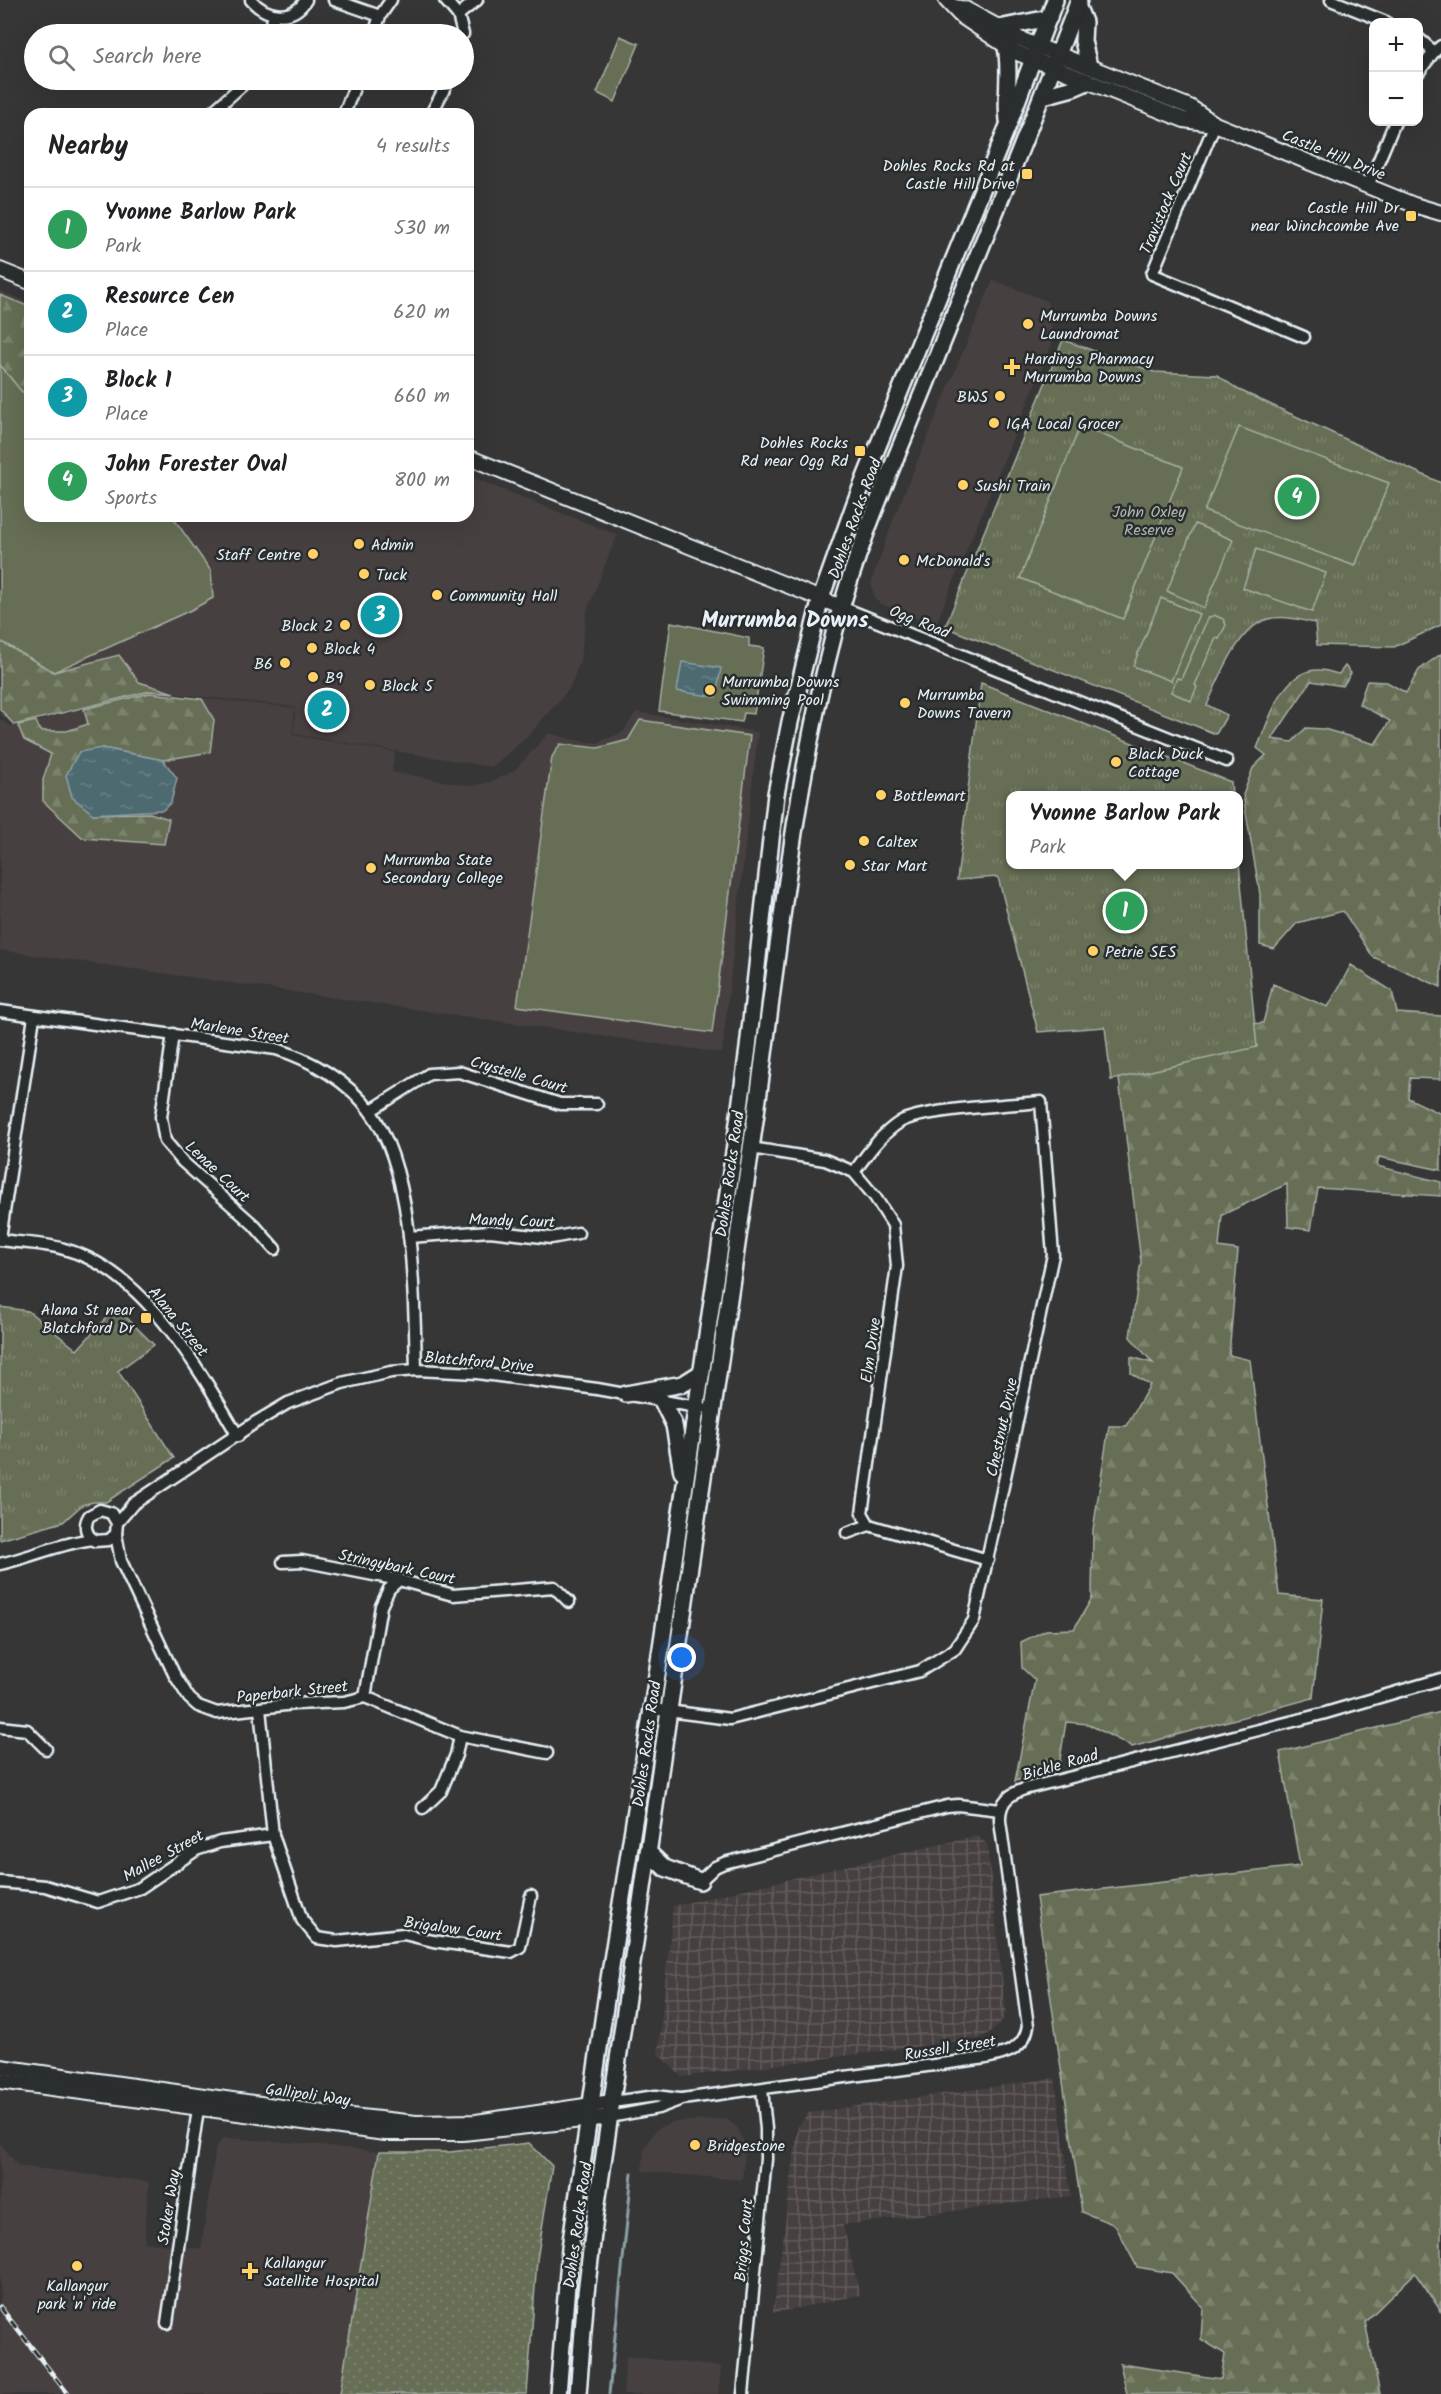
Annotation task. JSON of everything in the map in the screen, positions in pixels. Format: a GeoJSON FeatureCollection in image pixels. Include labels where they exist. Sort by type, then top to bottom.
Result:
{"type":"FeatureCollection","features":[{"type":"Feature","properties":{"kind":"main road","name":"Dohles Rocks Road"},"geometry":{"type":"LineString","coordinates":[[578,2394],[586,2293],[669,1711],[704,1408],[702,1372],[748,1048],[776,794],[790,722],[821,598],[856,500],[1009,123],[1055,0]]}},
{"type":"Feature","properties":{"kind":"main road","name":"Dohles Rocks Road"},"geometry":{"type":"LineString","coordinates":[[558,2394],[567,2271],[685,1490],[704,1408],[751,1148],[801,782],[816,706],[841,607],[871,518],[1043,96],[1078,2]]}},
{"type":"Feature","properties":{"kind":"main road"},"geometry":{"type":"LineString","coordinates":[[1078,2],[1084,22],[1083,42],[1089,66]]}},
{"type":"Feature","properties":{"kind":"main road"},"geometry":{"type":"LineString","coordinates":[[999,28],[1049,18]]}},
{"type":"Feature","properties":{"kind":"main road"},"geometry":{"type":"LineString","coordinates":[[1006,46],[1009,65],[1006,98],[1009,123]]}},
{"type":"Feature","properties":{"kind":"main road"},"geometry":{"type":"LineString","coordinates":[[1043,96],[1087,82]]}},
{"type":"Feature","properties":{"kind":"main road"},"geometry":{"type":"LineString","coordinates":[[626,1394],[683,1384],[702,1372]]}},
{"type":"Feature","properties":{"kind":"main road"},"geometry":{"type":"LineString","coordinates":[[662,1401],[674,1425],[685,1490]]}},
{"type":"Feature","properties":{"kind":"main road"},"geometry":{"type":"LineString","coordinates":[[648,1852],[665,1868],[700,1881]]}},
{"type":"Feature","properties":{"kind":"street"},"geometry":{"type":"LineString","coordinates":[[251,0],[260,10],[274,15],[286,14],[302,6],[306,0]]}},
{"type":"Feature","properties":{"kind":"street"},"geometry":{"type":"LineString","coordinates":[[334,0],[380,16]]}},
{"type":"Feature","properties":{"kind":"street"},"geometry":{"type":"LineString","coordinates":[[377,24],[391,0]]}},
{"type":"Feature","properties":{"kind":"street"},"geometry":{"type":"LineString","coordinates":[[445,0],[458,15],[460,24]]}},
{"type":"Feature","properties":{"kind":"street"},"geometry":{"type":"LineString","coordinates":[[458,15],[477,0]]}},
{"type":"Feature","properties":{"kind":"street"},"geometry":{"type":"LineString","coordinates":[[1331,0],[1376,18]]}},
{"type":"Feature","properties":{"kind":"street"},"geometry":{"type":"LineString","coordinates":[[950,3],[999,28],[1036,53]]}},
{"type":"Feature","properties":{"kind":"street"},"geometry":{"type":"LineString","coordinates":[[950,3],[961,16],[1006,46],[1036,53],[1056,61]]}},
{"type":"Feature","properties":{"kind":"street"},"geometry":{"type":"LineString","coordinates":[[272,24],[274,15]]}},
{"type":"Feature","properties":{"kind":"street"},"geometry":{"type":"LineString","coordinates":[[1420,72],[1438,49],[1423,40]]}},
{"type":"Feature","properties":{"kind":"street","name":"Castle Hill Drive"},"geometry":{"type":"LineString","coordinates":[[1056,61],[1089,66],[1190,107],[1215,124],[1441,213]]}},
{"type":"Feature","properties":{"kind":"street","name":"Castle Hill Drive"},"geometry":{"type":"LineString","coordinates":[[1056,61],[1087,82],[1184,120],[1215,124]]}},
{"type":"Feature","properties":{"kind":"street"},"geometry":{"type":"LineString","coordinates":[[217,108],[237,90]]}},
{"type":"Feature","properties":{"kind":"street"},"geometry":{"type":"LineString","coordinates":[[346,108],[353,90]]}},
{"type":"Feature","properties":{"kind":"street"},"geometry":{"type":"LineString","coordinates":[[434,108],[444,90]]}},
{"type":"Feature","properties":{"kind":"street","name":"Travistock Court"},"geometry":{"type":"LineString","coordinates":[[1215,124],[1152,274],[1304,337]]}},
{"type":"Feature","properties":{"kind":"street"},"geometry":{"type":"LineString","coordinates":[[1368,186],[1393,126]]}},
{"type":"Feature","properties":{"kind":"street"},"geometry":{"type":"LineString","coordinates":[[0,270],[24,280]]}},
{"type":"Feature","properties":{"kind":"street","name":"Ogg Road"},"geometry":{"type":"LineString","coordinates":[[474,459],[1227,761]]}},
{"type":"Feature","properties":{"kind":"street","name":"Marlene Street"},"geometry":{"type":"LineString","coordinates":[[0,1011],[276,1049],[318,1065],[370,1111],[392,1152],[409,1238],[413,1272],[416,1370]]}},
{"type":"Feature","properties":{"kind":"street"},"geometry":{"type":"LineString","coordinates":[[0,1239],[34,1017]]}},
{"type":"Feature","properties":{"kind":"street","name":"Lenae Court"},"geometry":{"type":"LineString","coordinates":[[172,1034],[161,1117],[165,1140],[183,1162],[254,1225],[275,1249]]}},
{"type":"Feature","properties":{"kind":"street","name":"Crystelle Court"},"geometry":{"type":"LineString","coordinates":[[370,1111],[429,1074],[459,1072],[560,1104],[597,1104]]}},
{"type":"Feature","properties":{"kind":"street","name":"Chestnut Drive"},"geometry":{"type":"LineString","coordinates":[[652,1709],[730,1719],[920,1671],[955,1649],[974,1620],[1053,1255],[1041,1102],[934,1113],[902,1121],[874,1144],[854,1172]]}},
{"type":"Feature","properties":{"kind":"street","name":"Elm Drive"},"geometry":{"type":"LineString","coordinates":[[751,1148],[825,1160],[854,1172],[875,1197],[893,1225],[897,1266],[862,1513],[869,1525]]}},
{"type":"Feature","properties":{"kind":"street","name":"Mandy Court"},"geometry":{"type":"LineString","coordinates":[[409,1238],[490,1231],[551,1238],[578,1233]]}},
{"type":"Feature","properties":{"kind":"street","name":"Alana Street"},"geometry":{"type":"LineString","coordinates":[[0,1239],[64,1249],[107,1268],[147,1301],[196,1364],[238,1436]]}},
{"type":"Feature","properties":{"kind":"street","name":"Blatchford Drive"},"geometry":{"type":"LineString","coordinates":[[108,1511],[133,1504],[271,1413],[323,1389],[360,1378],[416,1370],[459,1371],[626,1394],[704,1408]]}},
{"type":"Feature","properties":{"kind":"street","name":"Blatchford Drive"},"geometry":{"type":"LineString","coordinates":[[116,1528],[133,1504]]}},
{"type":"Feature","properties":{"kind":"street"},"geometry":{"type":"LineString","coordinates":[[0,1564],[29,1557],[65,1543],[97,1541],[109,1540],[116,1528],[114,1516],[108,1511],[94,1512],[87,1519],[87,1532],[97,1541]]}},
{"type":"Feature","properties":{"kind":"street"},"geometry":{"type":"LineString","coordinates":[[847,1533],[869,1525],[988,1560]]}},
{"type":"Feature","properties":{"kind":"street"},"geometry":{"type":"LineString","coordinates":[[65,1543],[86,1526]]}},
{"type":"Feature","properties":{"kind":"street","name":"Paperbark Street"},"geometry":{"type":"LineString","coordinates":[[116,1528],[122,1561],[174,1674],[189,1698],[198,1706],[217,1713],[294,1704],[344,1702],[365,1697],[460,1736],[547,1753]]}},
{"type":"Feature","properties":{"kind":"street","name":"Paperbark Street"},"geometry":{"type":"LineString","coordinates":[[97,1541],[122,1561]]}},
{"type":"Feature","properties":{"kind":"street","name":"Stringybark Court"},"geometry":{"type":"LineString","coordinates":[[283,1562],[302,1561],[399,1580],[453,1595],[554,1587],[569,1602]]}},
{"type":"Feature","properties":{"kind":"street"},"geometry":{"type":"LineString","coordinates":[[365,1697],[381,1606],[389,1589],[399,1580]]}},
{"type":"Feature","properties":{"kind":"street","name":"Bickle Road"},"geometry":{"type":"LineString","coordinates":[[1000,1810],[1005,1799],[1028,1788],[1159,1753],[1322,1714],[1441,1679]]}},
{"type":"Feature","properties":{"kind":"street","name":"Brigalow Court"},"geometry":{"type":"LineString","coordinates":[[260,1709],[273,1835],[302,1920],[317,1938],[337,1941],[404,1934],[433,1941],[511,1952],[520,1947],[531,1896]]}},
{"type":"Feature","properties":{"kind":"street"},"geometry":{"type":"LineString","coordinates":[[0,1727],[27,1730],[46,1749]]}},
{"type":"Feature","properties":{"kind":"street"},"geometry":{"type":"LineString","coordinates":[[423,1808],[441,1791],[456,1755],[460,1736]]}},
{"type":"Feature","properties":{"kind":"street"},"geometry":{"type":"LineString","coordinates":[[700,1881],[715,1867],[724,1863],[947,1806],[958,1805],[1000,1810]]}},
{"type":"Feature","properties":{"kind":"street","name":"Russell Street"},"geometry":{"type":"LineString","coordinates":[[611,2109],[658,2108],[682,2099],[986,2058],[1008,2053],[1020,2045],[1027,2032],[1027,2021],[1000,1810]]}},
{"type":"Feature","properties":{"kind":"street","name":"Mallee Street"},"geometry":{"type":"LineString","coordinates":[[0,1882],[45,1886],[98,1902],[140,1888],[196,1850],[220,1842],[273,1835]]}},
{"type":"Feature","properties":{"kind":"street","name":"Gallipoli Way"},"geometry":{"type":"LineString","coordinates":[[0,2067],[199,2102]]}},
{"type":"Feature","properties":{"kind":"street","name":"Gallipoli Way"},"geometry":{"type":"LineString","coordinates":[[0,2081],[371,2119],[435,2123],[477,2122],[590,2113],[611,2109]]}},
{"type":"Feature","properties":{"kind":"street","name":"Briggs Court"},"geometry":{"type":"LineString","coordinates":[[743,2394],[766,2159],[762,2089]]}},
{"type":"Feature","properties":{"kind":"street","name":"Stoker Way"},"geometry":{"type":"LineString","coordinates":[[167,2323],[199,2102]]}},
{"type":"Feature","properties":{"kind":"shaded area"},"geometry":{"type":"Polygon","coordinates":[[[993,280],[1047,301],[1053,341],[935,626],[881,604],[875,599],[871,583],[895,515],[993,280]]]}},
{"type":"Feature","properties":{"kind":"shaded area"},"geometry":{"type":"Polygon","coordinates":[[[0,291],[24,301],[24,522],[474,522],[474,478],[617,535],[587,611],[580,661],[569,689],[527,737],[492,767],[293,734],[296,707],[151,691],[14,725],[0,714],[0,291]]]}},
{"type":"Feature","properties":{"kind":"shaded area","name":"Murrumba State Secondary College"},"geometry":{"type":"Polygon","coordinates":[[[150,693],[295,708],[292,735],[395,752],[392,772],[471,786],[491,782],[514,771],[549,733],[597,743],[623,732],[636,712],[758,732],[722,1053],[0,950],[0,719],[12,727],[150,693]]]}},
{"type":"Feature","properties":{"kind":"shaded area"},"geometry":{"type":"Polygon","coordinates":[[[976,1836],[987,1844],[1006,2014],[998,2026],[982,2038],[682,2077],[658,2054],[673,1906],[976,1836]]]}},
{"type":"Feature","properties":{"kind":"shaded area"},"geometry":{"type":"Polygon","coordinates":[[[1055,2078],[1071,2196],[843,2225],[860,2295],[773,2313],[798,2127],[808,2113],[1055,2078]]]}},
{"type":"Feature","properties":{"kind":"shaded area","name":"Bridgestone"},"geometry":{"type":"Polygon","coordinates":[[[726,2119],[737,2127],[743,2140],[745,2155],[742,2180],[642,2171],[644,2150],[660,2127],[673,2122],[726,2119]]]}},
{"type":"Feature","properties":{"kind":"shaded area","name":"Kallangur Satellite Hospital"},"geometry":{"type":"Polygon","coordinates":[[[224,2138],[302,2143],[379,2152],[340,2394],[0,2394],[0,2143],[18,2166],[149,2182],[144,2242],[201,2249],[216,2147],[224,2138]]]}},
{"type":"Feature","properties":{"kind":"shaded area"},"geometry":{"type":"Polygon","coordinates":[[[626,2356],[721,2367],[718,2394],[623,2394],[626,2356]]]}},
{"type":"Feature","properties":{"kind":"green space"},"geometry":{"type":"Polygon","coordinates":[[[620,36],[639,44],[615,102],[597,93],[620,36]]]}},
{"type":"Feature","properties":{"kind":"green space"},"geometry":{"type":"Polygon","coordinates":[[[0,295],[24,305],[24,393],[0,365],[0,295]]]}},
{"type":"Feature","properties":{"kind":"green space","name":"John Oxley Reserve"},"geometry":{"type":"Polygon","coordinates":[[[1063,340],[1154,372],[1217,375],[1239,390],[1441,483],[1441,625],[1394,647],[1317,645],[1315,623],[1291,618],[1268,619],[1257,624],[1231,655],[1207,705],[1227,715],[1216,734],[945,627],[1063,340]]]}},
{"type":"Feature","properties":{"kind":"green space"},"geometry":{"type":"Polygon","coordinates":[[[0,365],[24,393],[24,522],[176,522],[211,571],[213,598],[54,672],[0,641],[0,365]]]}},
{"type":"Feature","properties":{"kind":"green space"},"geometry":{"type":"Polygon","coordinates":[[[1080,426],[1183,467],[1123,619],[1020,578],[1080,426]]]}},
{"type":"Feature","properties":{"kind":"green space"},"geometry":{"type":"Polygon","coordinates":[[[1239,427],[1389,483],[1355,566],[1204,511],[1239,427]]]}},
{"type":"Feature","properties":{"kind":"green space"},"geometry":{"type":"Polygon","coordinates":[[[1195,524],[1233,540],[1204,608],[1167,591],[1195,524]]]}},
{"type":"Feature","properties":{"kind":"green space"},"geometry":{"type":"Polygon","coordinates":[[[1256,549],[1326,573],[1312,612],[1243,588],[1256,549]]]}},
{"type":"Feature","properties":{"kind":"green space"},"geometry":{"type":"Polygon","coordinates":[[[1161,598],[1199,614],[1171,681],[1133,666],[1161,598]]]}},
{"type":"Feature","properties":{"kind":"green space"},"geometry":{"type":"Polygon","coordinates":[[[1214,615],[1223,619],[1226,625],[1219,639],[1216,638],[1195,685],[1197,687],[1191,701],[1171,692],[1177,678],[1181,679],[1208,618],[1214,615]]]}},
{"type":"Feature","properties":{"kind":"green space","name":"Murrumba Downs Swimming Pool"},"geometry":{"type":"Polygon","coordinates":[[[671,622],[749,638],[749,646],[764,648],[754,714],[744,713],[742,722],[659,711],[671,622]]]}},
{"type":"Feature","properties":{"kind":"green space"},"geometry":{"type":"Polygon","coordinates":[[[0,641],[54,672],[119,655],[139,682],[174,693],[150,691],[14,725],[0,709],[0,641]]]}},
{"type":"Feature","properties":{"kind":"green space"},"geometry":{"type":"Polygon","coordinates":[[[1441,654],[1441,987],[1373,957],[1343,911],[1297,923],[1274,949],[1260,945],[1260,894],[1243,795],[1253,768],[1266,755],[1257,748],[1279,698],[1296,678],[1307,672],[1322,670],[1339,674],[1345,666],[1351,673],[1343,686],[1311,681],[1272,739],[1292,742],[1306,728],[1324,729],[1375,744],[1390,721],[1359,704],[1367,681],[1387,682],[1406,693],[1419,670],[1441,654]]]}},
{"type":"Feature","properties":{"kind":"green space"},"geometry":{"type":"Polygon","coordinates":[[[981,683],[1231,782],[1232,791],[1006,791],[1006,869],[1240,869],[1257,1047],[1111,1080],[1105,1027],[1038,1032],[998,877],[957,880],[981,683]]]}},
{"type":"Feature","properties":{"kind":"green space"},"geometry":{"type":"Polygon","coordinates":[[[150,693],[202,699],[214,720],[210,752],[163,760],[102,748],[93,814],[150,813],[169,819],[164,844],[83,838],[43,801],[43,780],[51,754],[24,740],[18,725],[36,721],[40,731],[67,731],[88,724],[84,709],[150,693]]]}},
{"type":"Feature","properties":{"kind":"green space"},"geometry":{"type":"Polygon","coordinates":[[[640,720],[750,736],[712,1033],[517,1006],[552,757],[560,744],[598,748],[628,740],[640,720]]]}},
{"type":"Feature","properties":{"kind":"green space"},"geometry":{"type":"Polygon","coordinates":[[[1351,965],[1392,991],[1397,1013],[1441,1016],[1441,1079],[1410,1078],[1408,1098],[1441,1114],[1441,1170],[1379,1157],[1377,1166],[1441,1182],[1441,1196],[1318,1188],[1311,1230],[1288,1227],[1287,1184],[1222,1215],[1219,1247],[1238,1250],[1229,1355],[1250,1360],[1279,1595],[1323,1599],[1313,1698],[1132,1747],[1088,1724],[1066,1722],[1059,1766],[1015,1781],[1035,1680],[1022,1668],[1021,1642],[1046,1630],[1074,1629],[1092,1598],[1093,1530],[1109,1426],[1126,1426],[1150,1385],[1131,1373],[1131,1357],[1153,1363],[1130,1337],[1141,1262],[1119,1079],[1162,1010],[1227,1026],[1263,1023],[1273,984],[1328,1007],[1351,965]]]}},
{"type":"Feature","properties":{"kind":"green space"},"geometry":{"type":"Polygon","coordinates":[[[0,1307],[28,1311],[77,1350],[116,1307],[154,1345],[118,1371],[174,1458],[106,1502],[82,1505],[63,1522],[0,1540],[0,1307]]]}},
{"type":"Feature","properties":{"kind":"green space"},"geometry":{"type":"Polygon","coordinates":[[[1441,1712],[1441,2311],[1415,2273],[1365,2322],[1380,2394],[1127,2394],[1120,2364],[1221,2379],[1225,2354],[1201,2339],[1203,2307],[1172,2273],[1137,2267],[1115,2225],[1082,2212],[1036,1897],[1300,1866],[1280,1752],[1441,1712]]]}},
{"type":"Feature","properties":{"kind":"green space"},"geometry":{"type":"Polygon","coordinates":[[[529,2143],[552,2166],[537,2260],[527,2394],[340,2394],[379,2152],[450,2152],[529,2143]]]}},
{"type":"Feature","properties":{"kind":"water"},"geometry":{"type":"Polygon","coordinates":[[[682,662],[721,668],[716,697],[677,691],[682,662]]]}},
{"type":"Feature","properties":{"kind":"water"},"geometry":{"type":"Polygon","coordinates":[[[102,748],[163,760],[177,778],[171,802],[163,810],[93,814],[72,797],[66,775],[79,752],[102,748]]]}},
{"type":"Feature","properties":{"kind":"waterway"},"geometry":{"type":"LineString","coordinates":[[609,2394],[632,2173]]}},
{"type":"Feature","properties":{"kind":"railway"},"geometry":{"type":"LineString","coordinates":[[0,2307],[68,2394]]}},
{"type":"Feature","properties":{"kind":"place","name":"Dohles Rocks Rd at Castle Hill Drive"},"geometry":{"type":"Point","coordinates":[1027,174]}},
{"type":"Feature","properties":{"kind":"place","name":"Castle Hill Dr near Winchcombe Ave"},"geometry":{"type":"Point","coordinates":[1411,216]}},
{"type":"Feature","properties":{"kind":"place","name":"Murrumba Downs Laundromat"},"geometry":{"type":"Point","coordinates":[1028,324]}},
{"type":"Feature","properties":{"kind":"place","name":"Hardings Pharmacy Murrumba Downs"},"geometry":{"type":"Point","coordinates":[1012,367]}},
{"type":"Feature","properties":{"kind":"place","name":"BWS"},"geometry":{"type":"Point","coordinates":[1000,396]}},
{"type":"Feature","properties":{"kind":"place","name":"IGA Local Grocer"},"geometry":{"type":"Point","coordinates":[994,423]}},
{"type":"Feature","properties":{"kind":"place","name":"Dohles Rocks Rd near Ogg Rd"},"geometry":{"type":"Point","coordinates":[860,451]}},
{"type":"Feature","properties":{"kind":"place","name":"Sushi Train"},"geometry":{"type":"Point","coordinates":[963,485]}},
{"type":"Feature","properties":{"kind":"place","name":"John Forester Oval"},"geometry":{"type":"Point","coordinates":[1297,497]}},
{"type":"Feature","properties":{"kind":"place","name":"Admin"},"geometry":{"type":"Point","coordinates":[359,544]}},
{"type":"Feature","properties":{"kind":"place","name":"Staff Centre"},"geometry":{"type":"Point","coordinates":[313,554]}},
{"type":"Feature","properties":{"kind":"place","name":"McDonald's"},"geometry":{"type":"Point","coordinates":[904,560]}},
{"type":"Feature","properties":{"kind":"place","name":"Tuck"},"geometry":{"type":"Point","coordinates":[364,574]}},
{"type":"Feature","properties":{"kind":"place","name":"Community Hall"},"geometry":{"type":"Point","coordinates":[437,595]}},
{"type":"Feature","properties":{"kind":"place","name":"Block 1"},"geometry":{"type":"Point","coordinates":[380,615]}},
{"type":"Feature","properties":{"kind":"place","name":"Block 2"},"geometry":{"type":"Point","coordinates":[345,625]}},
{"type":"Feature","properties":{"kind":"place","name":"Block 4"},"geometry":{"type":"Point","coordinates":[312,648]}},
{"type":"Feature","properties":{"kind":"place","name":"B6"},"geometry":{"type":"Point","coordinates":[285,663]}},
{"type":"Feature","properties":{"kind":"place","name":"B9"},"geometry":{"type":"Point","coordinates":[313,677]}},
{"type":"Feature","properties":{"kind":"place","name":"Block 5"},"geometry":{"type":"Point","coordinates":[370,685]}},
{"type":"Feature","properties":{"kind":"place","name":"Murrumba Downs Swimming Pool"},"geometry":{"type":"Point","coordinates":[710,690]}},
{"type":"Feature","properties":{"kind":"place","name":"Murrumba Downs Tavern"},"geometry":{"type":"Point","coordinates":[905,703]}},
{"type":"Feature","properties":{"kind":"place","name":"Resource Cen"},"geometry":{"type":"Point","coordinates":[327,710]}},
{"type":"Feature","properties":{"kind":"place","name":"Black Duck Cottage"},"geometry":{"type":"Point","coordinates":[1116,762]}},
{"type":"Feature","properties":{"kind":"place","name":"Bottlemart"},"geometry":{"type":"Point","coordinates":[881,795]}},
{"type":"Feature","properties":{"kind":"place","name":"Caltex"},"geometry":{"type":"Point","coordinates":[864,841]}},
{"type":"Feature","properties":{"kind":"place","name":"Star Mart"},"geometry":{"type":"Point","coordinates":[850,865]}},
{"type":"Feature","properties":{"kind":"place","name":"Murrumba State Secondary College"},"geometry":{"type":"Point","coordinates":[371,868]}},
{"type":"Feature","properties":{"kind":"place","name":"Yvonne Barlow Park"},"geometry":{"type":"Point","coordinates":[1125,911]}},
{"type":"Feature","properties":{"kind":"place","name":"Petrie SES"},"geometry":{"type":"Point","coordinates":[1093,951]}},
{"type":"Feature","properties":{"kind":"place","name":"Alana St near Blatchford Dr"},"geometry":{"type":"Point","coordinates":[146,1318]}},
{"type":"Feature","properties":{"kind":"place","name":"Bridgestone"},"geometry":{"type":"Point","coordinates":[695,2145]}},
{"type":"Feature","properties":{"kind":"place","name":"Kallangur park 'n' ride"},"geometry":{"type":"Point","coordinates":[77,2266]}},
{"type":"Feature","properties":{"kind":"place","name":"Kallangur Satellite Hospital"},"geometry":{"type":"Point","coordinates":[250,2271]}},
{"type":"Feature","properties":{"kind":"district","name":"Murrumba Downs"},"geometry":{"type":"Point","coordinates":[785,619]}}]}
